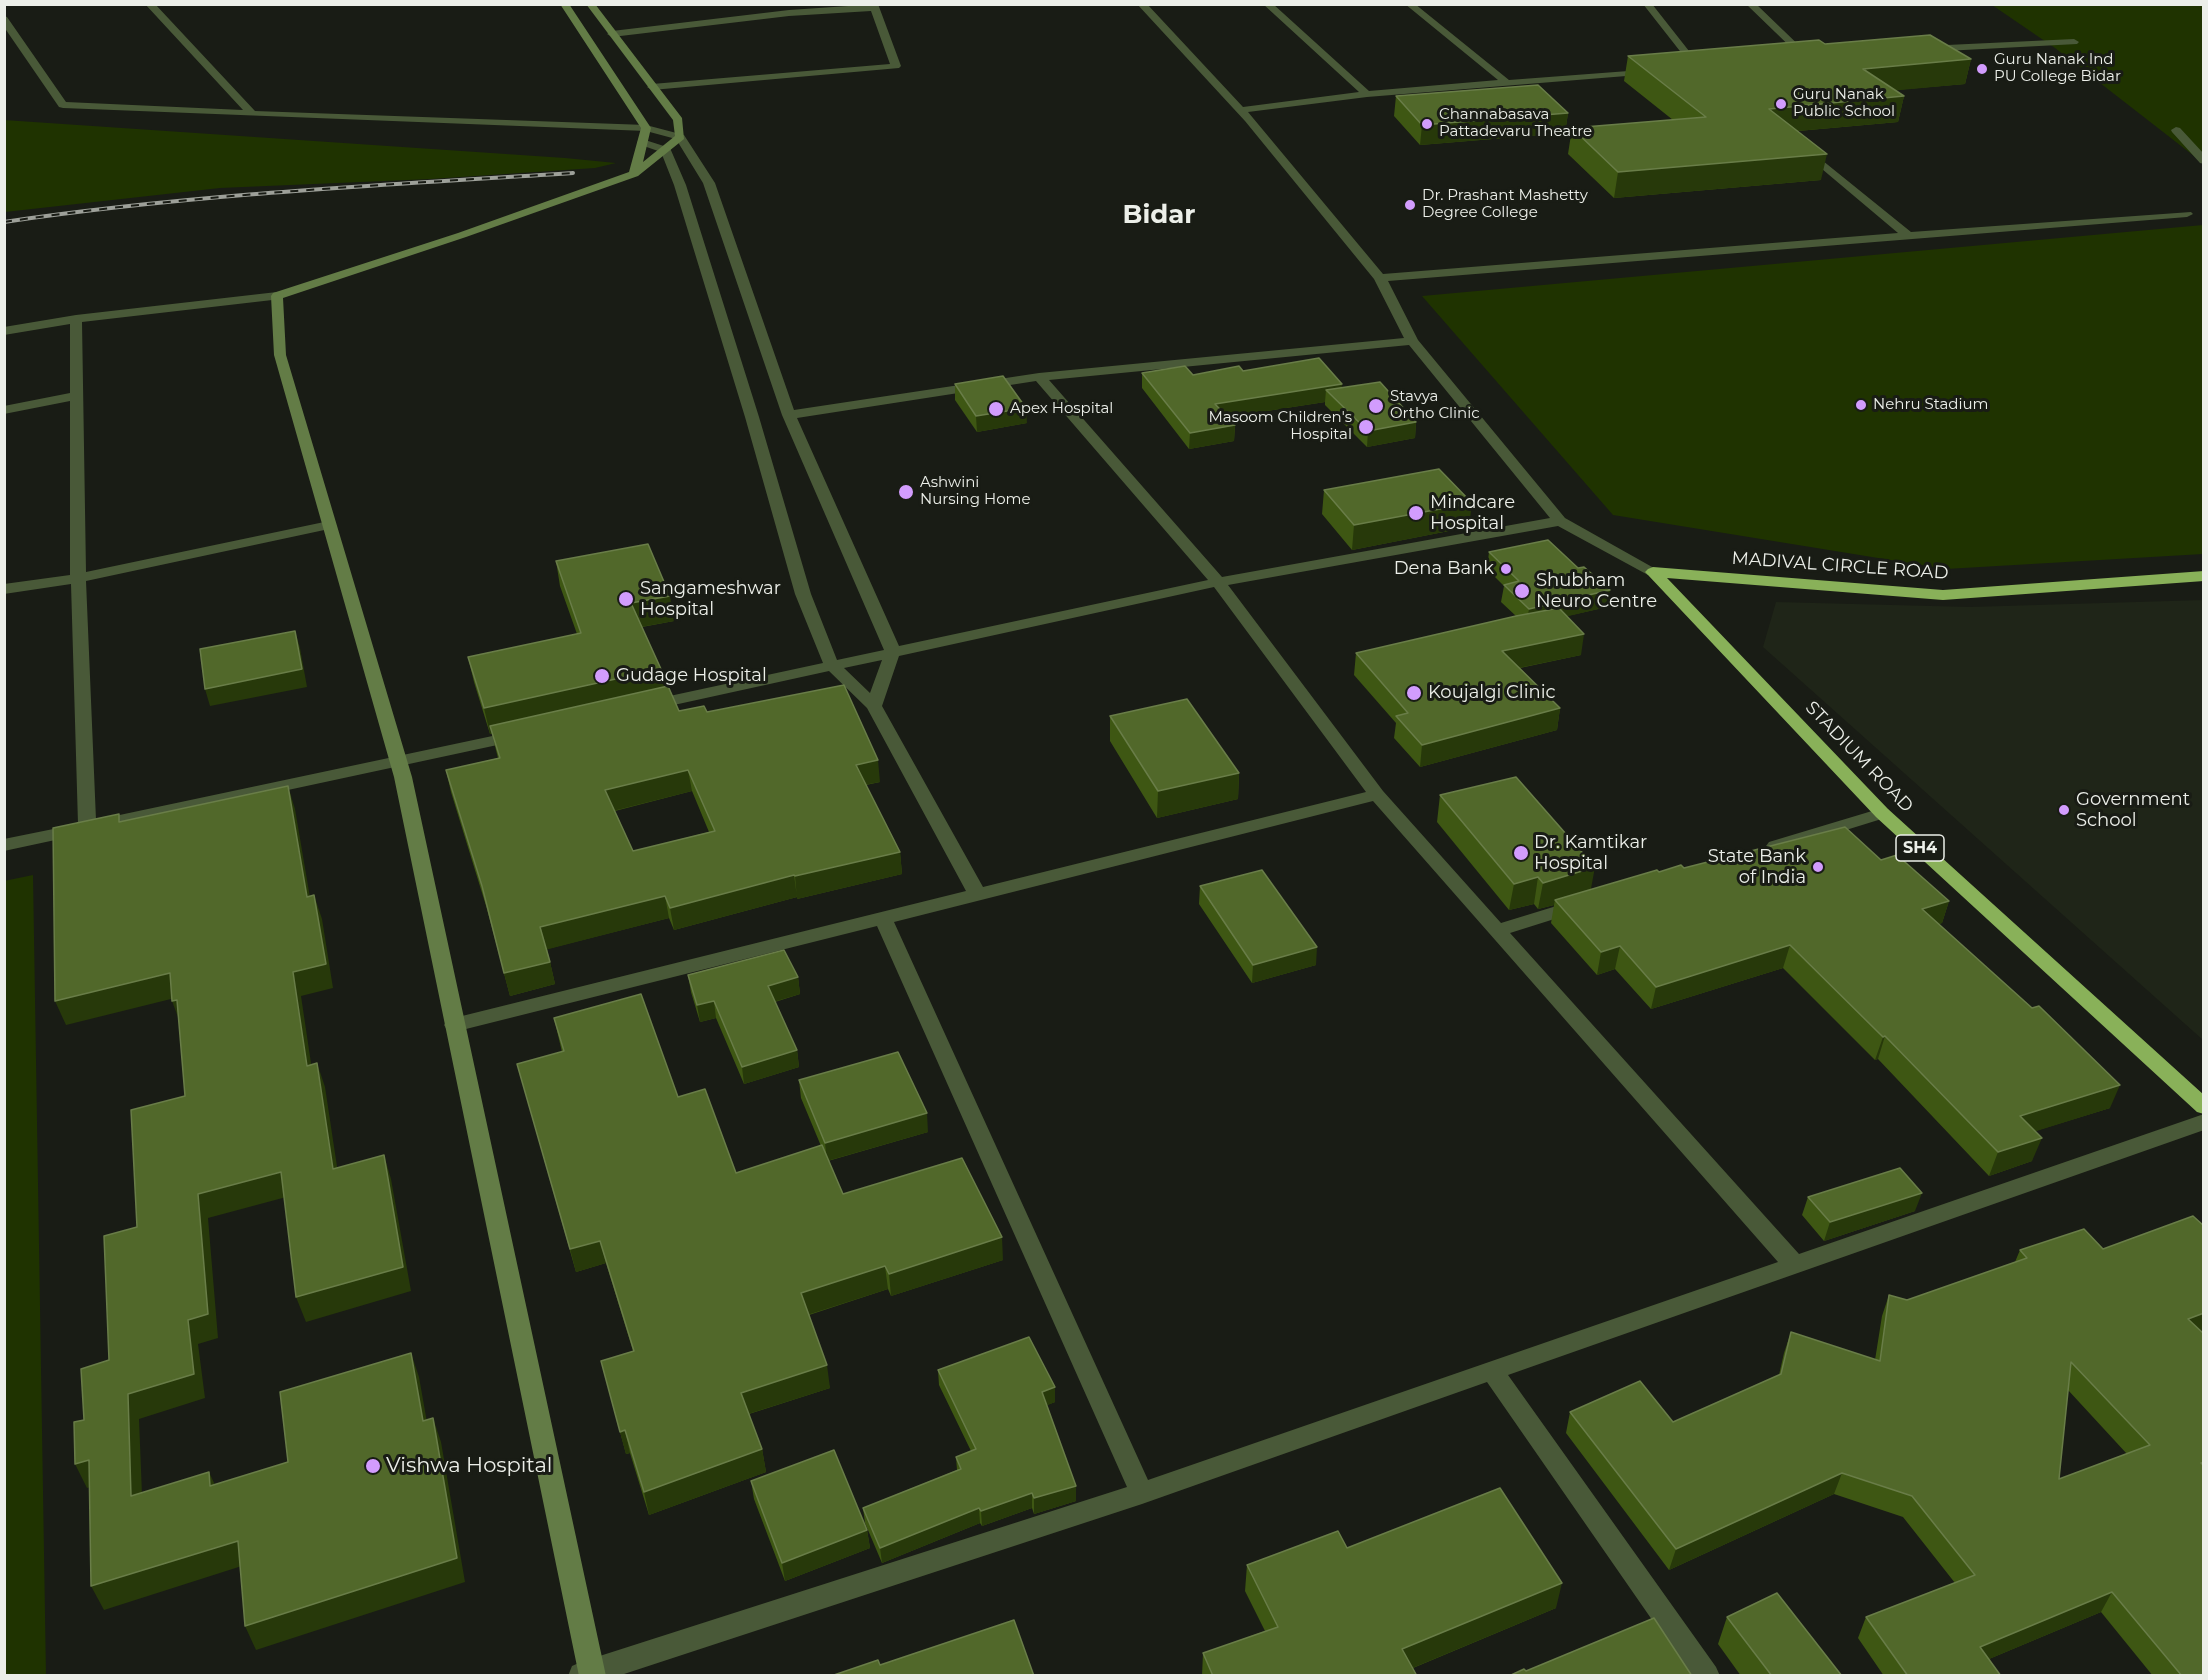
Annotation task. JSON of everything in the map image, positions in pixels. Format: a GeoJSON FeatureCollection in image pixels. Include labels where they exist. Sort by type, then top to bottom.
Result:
{"type":"FeatureCollection","features":[{"type":"Feature","properties":{"kind":"highway","name":"MADIVAL CIRCLE ROAD"},"geometry":{"type":"LineString","coordinates":[[1653,572],[1943,595],[2204,576]]}},
{"type":"Feature","properties":{"kind":"highway","name":"STADIUM ROAD"},"geometry":{"type":"LineString","coordinates":[[1653,572],[1882,813],[2204,1107]]}},
{"type":"Feature","properties":{"kind":"main road"},"geometry":{"type":"LineString","coordinates":[[564,4],[646,128],[634,174]]}},
{"type":"Feature","properties":{"kind":"main road"},"geometry":{"type":"LineString","coordinates":[[588,1674],[399,762],[280,355],[277,296],[462,235],[634,174],[680,137],[678,120],[590,4]]}},
{"type":"Feature","properties":{"kind":"street"},"geometry":{"type":"LineString","coordinates":[[149,4],[252,114]]}},
{"type":"Feature","properties":{"kind":"street"},"geometry":{"type":"LineString","coordinates":[[1141,4],[1240,110],[1380,278],[1412,341],[1560,521],[1653,572]]}},
{"type":"Feature","properties":{"kind":"street"},"geometry":{"type":"LineString","coordinates":[[1267,4],[1367,94]]}},
{"type":"Feature","properties":{"kind":"street"},"geometry":{"type":"LineString","coordinates":[[1409,4],[1508,83]]}},
{"type":"Feature","properties":{"kind":"street"},"geometry":{"type":"LineString","coordinates":[[1647,4],[1697,67]]}},
{"type":"Feature","properties":{"kind":"street"},"geometry":{"type":"LineString","coordinates":[[1750,4],[1802,59],[1819,57]]}},
{"type":"Feature","properties":{"kind":"street"},"geometry":{"type":"LineString","coordinates":[[612,34],[789,13],[874,6],[896,66],[652,87]]}},
{"type":"Feature","properties":{"kind":"street"},"geometry":{"type":"LineString","coordinates":[[4,19],[63,105],[646,128],[680,137],[709,183],[789,415],[893,651],[874,706]]}},
{"type":"Feature","properties":{"kind":"street"},"geometry":{"type":"LineString","coordinates":[[1914,50],[2074,42]]}},
{"type":"Feature","properties":{"kind":"street"},"geometry":{"type":"LineString","coordinates":[[1685,68],[1709,66]]}},
{"type":"Feature","properties":{"kind":"street"},"geometry":{"type":"LineString","coordinates":[[1240,110],[1367,94],[1661,70]]}},
{"type":"Feature","properties":{"kind":"street"},"geometry":{"type":"LineString","coordinates":[[2176,130],[2204,161]]}},
{"type":"Feature","properties":{"kind":"street"},"geometry":{"type":"LineString","coordinates":[[642,142],[666,150],[680,184],[803,594],[831,664],[874,706],[977,894]]}},
{"type":"Feature","properties":{"kind":"street"},"geometry":{"type":"LineString","coordinates":[[1800,146],[1908,236]]}},
{"type":"Feature","properties":{"kind":"street"},"geometry":{"type":"LineString","coordinates":[[1380,278],[2187,213]]}},
{"type":"Feature","properties":{"kind":"street"},"geometry":{"type":"LineString","coordinates":[[4,331],[76,319],[277,296]]}},
{"type":"Feature","properties":{"kind":"street"},"geometry":{"type":"LineString","coordinates":[[76,319],[78,578],[87,828]]}},
{"type":"Feature","properties":{"kind":"street"},"geometry":{"type":"LineString","coordinates":[[789,415],[1039,377],[1412,341]]}},
{"type":"Feature","properties":{"kind":"street"},"geometry":{"type":"LineString","coordinates":[[1039,377],[1218,582],[1377,795],[1795,1265]]}},
{"type":"Feature","properties":{"kind":"street"},"geometry":{"type":"LineString","coordinates":[[4,410],[77,396]]}},
{"type":"Feature","properties":{"kind":"street"},"geometry":{"type":"LineString","coordinates":[[632,709],[831,664],[1218,582],[1560,521]]}},
{"type":"Feature","properties":{"kind":"street"},"geometry":{"type":"LineString","coordinates":[[4,589],[78,578],[329,525]]}},
{"type":"Feature","properties":{"kind":"street"},"geometry":{"type":"LineString","coordinates":[[4,845],[527,733]]}},
{"type":"Feature","properties":{"kind":"street"},"geometry":{"type":"LineString","coordinates":[[454,1025],[1377,795]]}},
{"type":"Feature","properties":{"kind":"street"},"geometry":{"type":"LineString","coordinates":[[1758,851],[1882,813]]}},
{"type":"Feature","properties":{"kind":"street"},"geometry":{"type":"LineString","coordinates":[[1498,930],[1588,903]]}},
{"type":"Feature","properties":{"kind":"street"},"geometry":{"type":"LineString","coordinates":[[883,919],[1142,1494]]}},
{"type":"Feature","properties":{"kind":"street"},"geometry":{"type":"LineString","coordinates":[[588,1674],[1142,1494],[2204,1122]]}},
{"type":"Feature","properties":{"kind":"street"},"geometry":{"type":"LineString","coordinates":[[1492,1371],[1707,1676]]}},
{"type":"Feature","properties":{"kind":"shaded area"},"geometry":{"type":"Polygon","coordinates":[[[2203,600],[2203,1040],[1763,647],[1776,602],[1970,607],[2203,600]]]}},
{"type":"Feature","properties":{"kind":"green space"},"geometry":{"type":"Polygon","coordinates":[[[1992,5],[2203,5],[2203,163],[2055,48],[1992,5]]]}},
{"type":"Feature","properties":{"kind":"green space"},"geometry":{"type":"Polygon","coordinates":[[[4,120],[616,163],[595,168],[431,179],[220,188],[5,212],[4,120]]]}},
{"type":"Feature","properties":{"kind":"green space","name":"Nehru Stadium"},"geometry":{"type":"Polygon","coordinates":[[[2203,225],[2203,554],[1946,569],[1613,515],[1422,296],[2203,225]]]}},
{"type":"Feature","properties":{"kind":"green space"},"geometry":{"type":"Polygon","coordinates":[[[33,875],[46,1675],[5,1676],[4,881],[33,875]]]}},
{"type":"Feature","properties":{"kind":"building"},"geometry":{"type":"Polygon","coordinates":[[[1930,35],[1971,59],[1863,69],[1904,96],[1769,109],[1827,154],[1618,172],[1572,128],[1706,117],[1628,56],[1819,40],[1825,44],[1930,35]]]}},
{"type":"Feature","properties":{"kind":"building"},"geometry":{"type":"Polygon","coordinates":[[[1538,85],[1568,113],[1422,125],[1396,96],[1538,85]]]}},
{"type":"Feature","properties":{"kind":"building"},"geometry":{"type":"Polygon","coordinates":[[[1319,358],[1342,384],[1215,404],[1235,425],[1190,433],[1142,373],[1185,366],[1193,375],[1239,366],[1243,371],[1319,358]]]}},
{"type":"Feature","properties":{"kind":"building"},"geometry":{"type":"Polygon","coordinates":[[[1003,376],[1026,408],[976,416],[955,384],[1003,376]]]}},
{"type":"Feature","properties":{"kind":"building"},"geometry":{"type":"Polygon","coordinates":[[[1380,382],[1416,422],[1368,431],[1326,390],[1380,382]]]}},
{"type":"Feature","properties":{"kind":"building"},"geometry":{"type":"Polygon","coordinates":[[[1439,469],[1472,503],[1354,525],[1324,490],[1439,469]]]}},
{"type":"Feature","properties":{"kind":"building"},"geometry":{"type":"Polygon","coordinates":[[[1548,540],[1578,568],[1584,567],[1610,590],[1529,609],[1504,585],[1519,581],[1489,552],[1548,540]]]}},
{"type":"Feature","properties":{"kind":"building"},"geometry":{"type":"Polygon","coordinates":[[[648,544],[670,596],[631,603],[661,669],[484,708],[468,657],[581,633],[556,561],[648,544]]]}},
{"type":"Feature","properties":{"kind":"building"},"geometry":{"type":"Polygon","coordinates":[[[1559,608],[1584,634],[1502,651],[1560,708],[1422,745],[1396,716],[1408,713],[1356,653],[1516,616],[1559,608]]]}},
{"type":"Feature","properties":{"kind":"building"},"geometry":{"type":"Polygon","coordinates":[[[295,631],[302,669],[205,689],[200,649],[295,631]]]}},
{"type":"Feature","properties":{"kind":"building"},"geometry":{"type":"Polygon","coordinates":[[[844,685],[878,760],[856,765],[900,852],[794,875],[670,908],[665,896],[540,927],[550,962],[504,973],[482,886],[446,770],[500,758],[490,726],[668,686],[679,711],[704,706],[707,712],[844,685]],[[688,770],[605,790],[633,851],[715,831],[688,770]]]}},
{"type":"Feature","properties":{"kind":"building"},"geometry":{"type":"Polygon","coordinates":[[[1187,699],[1239,773],[1158,791],[1110,716],[1187,699]]]}},
{"type":"Feature","properties":{"kind":"building"},"geometry":{"type":"Polygon","coordinates":[[[1516,777],[1595,867],[1543,883],[1538,877],[1514,884],[1440,795],[1516,777]]]}},
{"type":"Feature","properties":{"kind":"building"},"geometry":{"type":"Polygon","coordinates":[[[288,786],[307,897],[314,895],[326,964],[293,972],[307,1066],[317,1063],[333,1169],[384,1155],[403,1267],[296,1297],[281,1172],[198,1194],[208,1314],[188,1320],[194,1374],[128,1394],[131,1496],[209,1472],[210,1486],[288,1462],[280,1392],[411,1353],[423,1421],[433,1418],[457,1558],[245,1626],[238,1541],[91,1586],[89,1460],[75,1464],[74,1422],[84,1420],[81,1369],[109,1360],[104,1236],[137,1227],[131,1110],[185,1096],[177,1000],[172,1001],[170,973],[55,1001],[53,828],[119,814],[119,822],[288,786]]]}},
{"type":"Feature","properties":{"kind":"building"},"geometry":{"type":"Polygon","coordinates":[[[1845,827],[1881,860],[1897,855],[1949,901],[1922,909],[2032,1008],[2039,1006],[2120,1085],[2020,1116],[2042,1138],[1998,1152],[1885,1036],[1883,1037],[1790,945],[1656,987],[1620,946],[1601,952],[1555,900],[1657,870],[1659,872],[1681,865],[1684,868],[1845,827]]]}},
{"type":"Feature","properties":{"kind":"building"},"geometry":{"type":"Polygon","coordinates":[[[1262,870],[1317,947],[1253,965],[1200,886],[1262,870]]]}},
{"type":"Feature","properties":{"kind":"building"},"geometry":{"type":"Polygon","coordinates":[[[784,950],[798,977],[768,986],[797,1050],[742,1067],[714,1001],[697,1005],[688,975],[784,950]]]}},
{"type":"Feature","properties":{"kind":"building"},"geometry":{"type":"Polygon","coordinates":[[[641,994],[678,1097],[705,1089],[736,1173],[822,1145],[843,1194],[962,1158],[1002,1237],[889,1274],[885,1266],[801,1293],[827,1365],[741,1393],[762,1449],[644,1492],[625,1430],[620,1432],[601,1361],[634,1351],[600,1241],[570,1249],[517,1064],[564,1051],[554,1018],[641,994]]]}},
{"type":"Feature","properties":{"kind":"building"},"geometry":{"type":"Polygon","coordinates":[[[898,1052],[927,1113],[825,1143],[799,1080],[898,1052]]]}},
{"type":"Feature","properties":{"kind":"building"},"geometry":{"type":"Polygon","coordinates":[[[1900,1168],[1922,1193],[1830,1222],[1808,1197],[1900,1168]]]}},
{"type":"Feature","properties":{"kind":"building"},"geometry":{"type":"Polygon","coordinates":[[[2193,1216],[2204,1226],[2204,1313],[2188,1319],[2204,1334],[2204,1462],[2201,1463],[2204,1466],[2204,1676],[2182,1676],[2112,1592],[1980,1647],[2001,1676],[1908,1676],[1866,1617],[1975,1575],[1912,1496],[1842,1473],[1676,1549],[1570,1412],[1640,1381],[1673,1422],[1781,1374],[1791,1332],[1880,1361],[1889,1295],[1907,1300],[2027,1258],[2020,1250],[2084,1229],[2103,1249],[2193,1216]],[[2071,1362],[2059,1479],[2150,1445],[2071,1362]]]}},
{"type":"Feature","properties":{"kind":"building"},"geometry":{"type":"Polygon","coordinates":[[[1029,1337],[1055,1387],[1042,1392],[1076,1486],[1034,1498],[1032,1493],[981,1511],[979,1508],[880,1548],[863,1508],[961,1469],[956,1457],[976,1449],[938,1370],[1029,1337]]]}},
{"type":"Feature","properties":{"kind":"building"},"geometry":{"type":"Polygon","coordinates":[[[834,1450],[867,1530],[782,1563],[751,1481],[834,1450]]]}},
{"type":"Feature","properties":{"kind":"building"},"geometry":{"type":"Polygon","coordinates":[[[1500,1488],[1562,1583],[1402,1649],[1417,1676],[1213,1676],[1203,1653],[1278,1627],[1247,1565],[1338,1531],[1347,1548],[1500,1488]]]}},
{"type":"Feature","properties":{"kind":"building"},"geometry":{"type":"Polygon","coordinates":[[[1777,1593],[1842,1676],[1772,1676],[1727,1617],[1777,1593]]]}},
{"type":"Feature","properties":{"kind":"building"},"geometry":{"type":"Polygon","coordinates":[[[1654,1618],[1692,1676],[1509,1676],[1524,1669],[1526,1671],[1654,1618]]]}},
{"type":"Feature","properties":{"kind":"building"},"geometry":{"type":"Polygon","coordinates":[[[1014,1620],[1034,1676],[831,1676],[878,1660],[880,1665],[1014,1620]]]}},
{"type":"Feature","properties":{"kind":"railway"},"geometry":{"type":"LineString","coordinates":[[4,222],[217,197],[573,173]]}},
{"type":"Feature","properties":{"kind":"place","name":"Guru Nanak Ind PU College Bidar"},"geometry":{"type":"Point","coordinates":[1982,69]}},
{"type":"Feature","properties":{"kind":"place","name":"Guru Nanak Public School"},"geometry":{"type":"Point","coordinates":[1781,104]}},
{"type":"Feature","properties":{"kind":"place","name":"Channabasava Pattadevaru Theatre"},"geometry":{"type":"Point","coordinates":[1427,124]}},
{"type":"Feature","properties":{"kind":"place","name":"Dr. Prashant Mashetty Degree College"},"geometry":{"type":"Point","coordinates":[1410,205]}},
{"type":"Feature","properties":{"kind":"place","name":"Nehru Stadium"},"geometry":{"type":"Point","coordinates":[1861,405]}},
{"type":"Feature","properties":{"kind":"place","name":"Stavya Ortho Clinic"},"geometry":{"type":"Point","coordinates":[1376,406]}},
{"type":"Feature","properties":{"kind":"place","name":"Apex Hospital"},"geometry":{"type":"Point","coordinates":[996,409]}},
{"type":"Feature","properties":{"kind":"place","name":"Masoom Children's Hospital"},"geometry":{"type":"Point","coordinates":[1366,427]}},
{"type":"Feature","properties":{"kind":"place","name":"Ashwini Nursing Home"},"geometry":{"type":"Point","coordinates":[906,492]}},
{"type":"Feature","properties":{"kind":"place","name":"Mindcare Hospital"},"geometry":{"type":"Point","coordinates":[1416,513]}},
{"type":"Feature","properties":{"kind":"place","name":"Dena Bank"},"geometry":{"type":"Point","coordinates":[1506,569]}},
{"type":"Feature","properties":{"kind":"place","name":"Shubham Neuro Centre"},"geometry":{"type":"Point","coordinates":[1522,591]}},
{"type":"Feature","properties":{"kind":"place","name":"Sangameshwar Hospital"},"geometry":{"type":"Point","coordinates":[626,599]}},
{"type":"Feature","properties":{"kind":"place","name":"Gudage Hospital"},"geometry":{"type":"Point","coordinates":[602,676]}},
{"type":"Feature","properties":{"kind":"place","name":"Koujalgi Clinic"},"geometry":{"type":"Point","coordinates":[1414,693]}},
{"type":"Feature","properties":{"kind":"place","name":"Government School"},"geometry":{"type":"Point","coordinates":[2064,810]}},
{"type":"Feature","properties":{"kind":"place","name":"Dr. Kamtikar Hospital"},"geometry":{"type":"Point","coordinates":[1521,853]}},
{"type":"Feature","properties":{"kind":"place","name":"State Bank of India"},"geometry":{"type":"Point","coordinates":[1818,867]}},
{"type":"Feature","properties":{"kind":"place","name":"Vishwa Hospital"},"geometry":{"type":"Point","coordinates":[373,1466]}},
{"type":"Feature","properties":{"kind":"district","name":"Bidar"},"geometry":{"type":"Point","coordinates":[1159,215]}}]}
